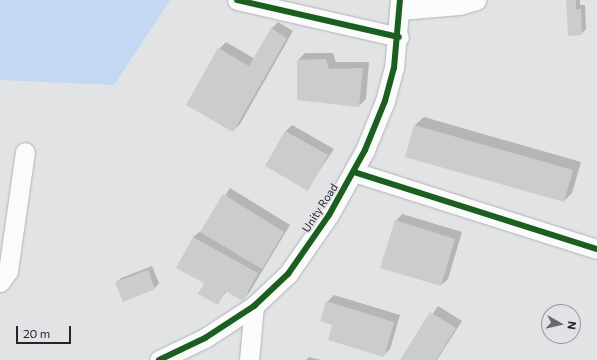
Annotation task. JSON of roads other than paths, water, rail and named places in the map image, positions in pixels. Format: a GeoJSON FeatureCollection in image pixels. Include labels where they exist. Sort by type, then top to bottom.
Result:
{"type":"FeatureCollection","features":[{"type":"Feature","properties":{"kind":"street"},"geometry":{"type":"LineString","coordinates":[[237,0],[399,37]]}},
{"type":"Feature","properties":{"kind":"street"},"geometry":{"type":"LineString","coordinates":[[400,5],[460,5],[476,0]]}},
{"type":"Feature","properties":{"kind":"street","name":"Unity Road"},"geometry":{"type":"LineString","coordinates":[[159,360],[205,338],[254,306],[288,274],[329,214],[354,172],[385,101],[394,68],[399,37],[400,5]]}},
{"type":"Feature","properties":{"kind":"street"},"geometry":{"type":"LineString","coordinates":[[0,282],[8,271],[25,152]]}},
{"type":"Feature","properties":{"kind":"street"},"geometry":{"type":"LineString","coordinates":[[354,172],[597,249]]}},
{"type":"Feature","properties":{"kind":"street"},"geometry":{"type":"LineString","coordinates":[[249,360],[254,306]]}}]}
